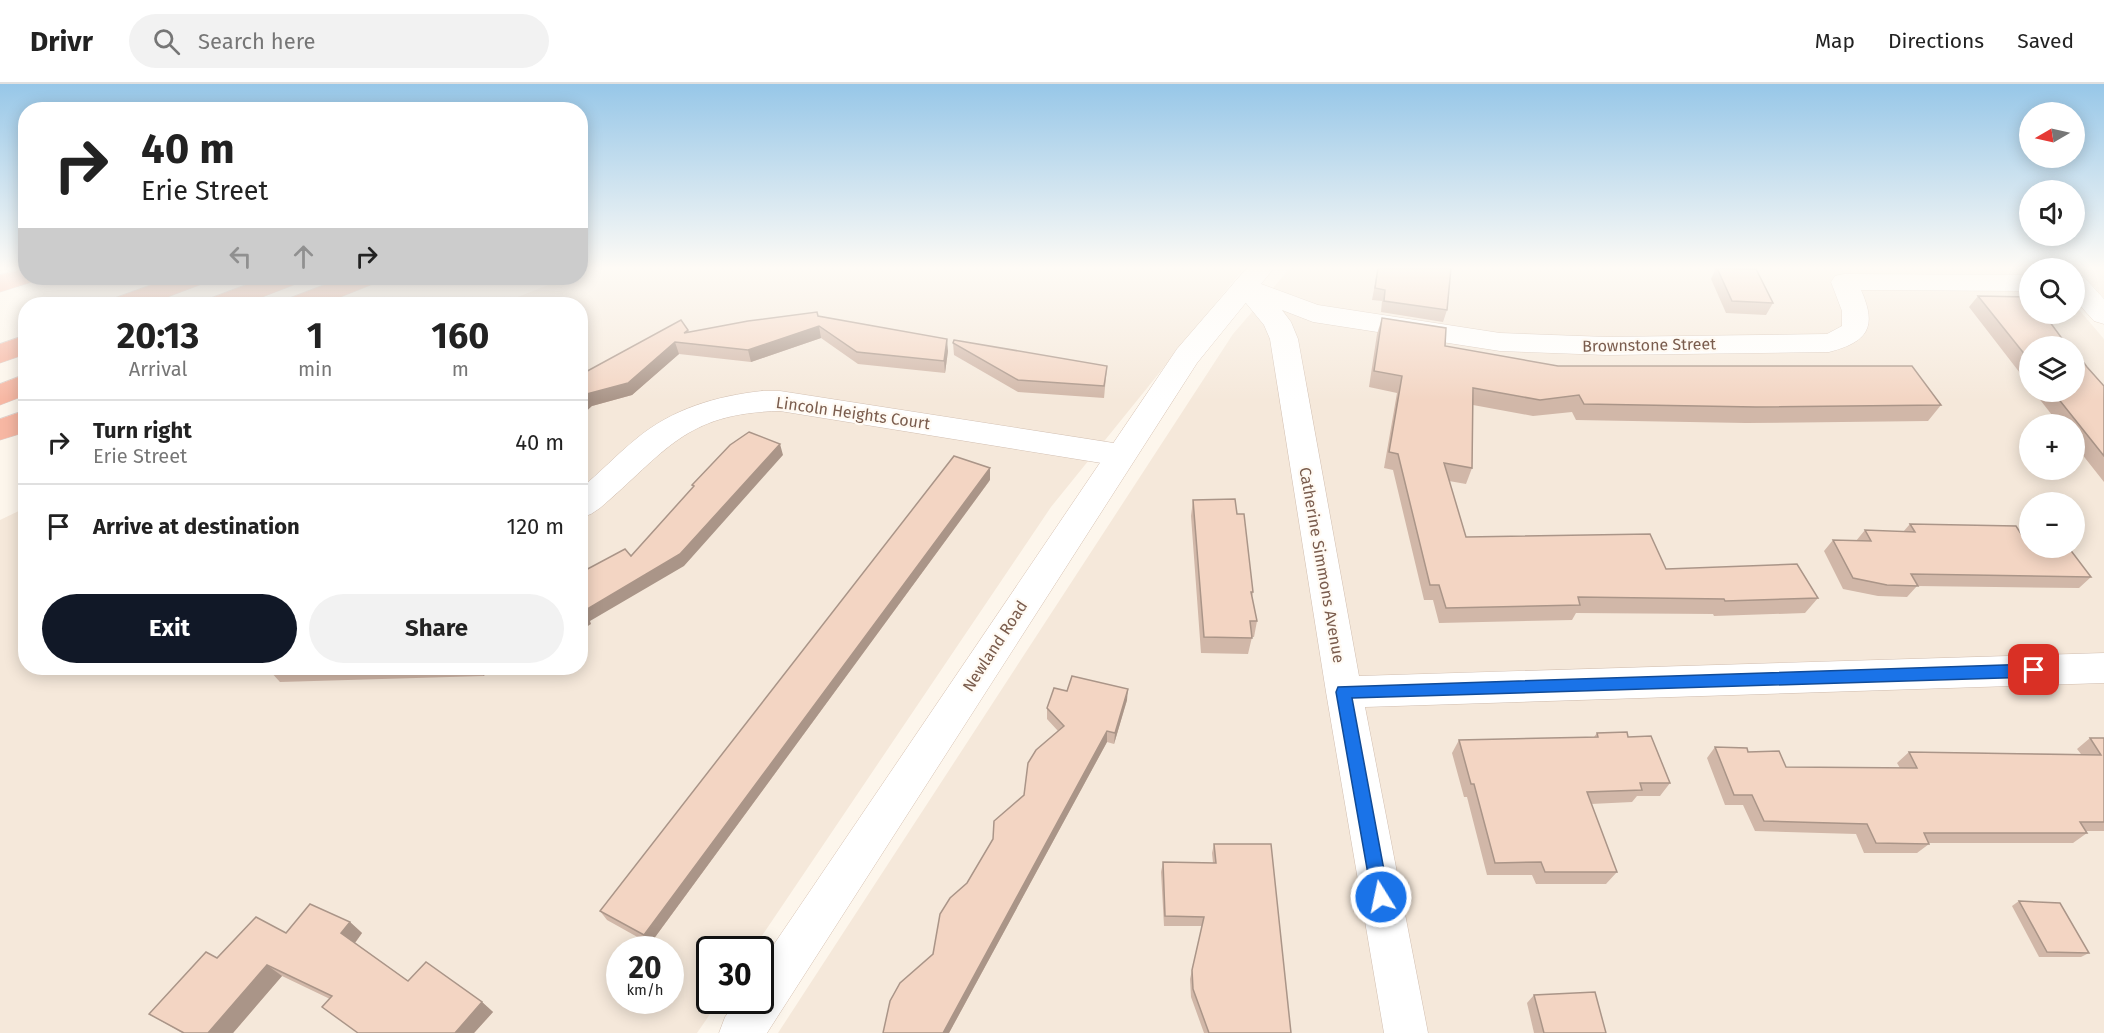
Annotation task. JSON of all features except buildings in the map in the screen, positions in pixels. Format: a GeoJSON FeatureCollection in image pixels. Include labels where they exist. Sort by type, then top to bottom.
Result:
{"type":"FeatureCollection","features":[{"type":"Feature","properties":{"kind":"highway"},"geometry":{"type":"LineString","coordinates":[[0,354],[18,347]]}},
{"type":"Feature","properties":{"kind":"highway"},"geometry":{"type":"LineString","coordinates":[[0,394],[18,387]]}},
{"type":"Feature","properties":{"kind":"highway"},"geometry":{"type":"LineString","coordinates":[[0,430],[18,423]]}},
{"type":"Feature","properties":{"kind":"street","name":"Newland Road"},"geometry":{"type":"LineString","coordinates":[[741,1033],[1120,455],[1187,356],[1224,312]]}},
{"type":"Feature","properties":{"kind":"street","name":"Catherine Simmons Avenue"},"geometry":{"type":"LineString","coordinates":[[1272,312],[1284,339],[1344,692],[1406,1033]]}},
{"type":"Feature","properties":{"kind":"street","name":"Brownstone Street"},"geometry":{"type":"LineString","coordinates":[[1312,312],[1500,342],[1608,346],[1829,343],[1839,341],[1857,326],[1857,312]]}},
{"type":"Feature","properties":{"kind":"street","name":"Lincoln Heights Court"},"geometry":{"type":"LineString","coordinates":[[588,499],[647,447],[678,425],[724,406],[761,401],[780,401],[1120,455]]}},
{"type":"Feature","properties":{"kind":"street"},"geometry":{"type":"LineString","coordinates":[[1344,692],[2104,668]]}},
{"type":"Feature","properties":{"kind":"shaded area"},"geometry":{"type":"Polygon","coordinates":[[[588,312],[1208,312],[1051,507],[762,936],[696,936],[696,1014],[710,1014],[697,1033],[0,1033],[0,520],[18,511],[18,675],[588,675],[588,312]]]}},
{"type":"Feature","properties":{"kind":"shaded area"},"geometry":{"type":"Polygon","coordinates":[[[1252,312],[2019,312],[2019,324],[2085,324],[2085,317],[2104,339],[2104,1033],[778,1033],[1233,334],[1252,312]]]}},
{"type":"Feature","properties":{"kind":"route"},"geometry":{"type":"LineString","coordinates":[[1381,897],[1344,692],[2034,670]]}}]}
